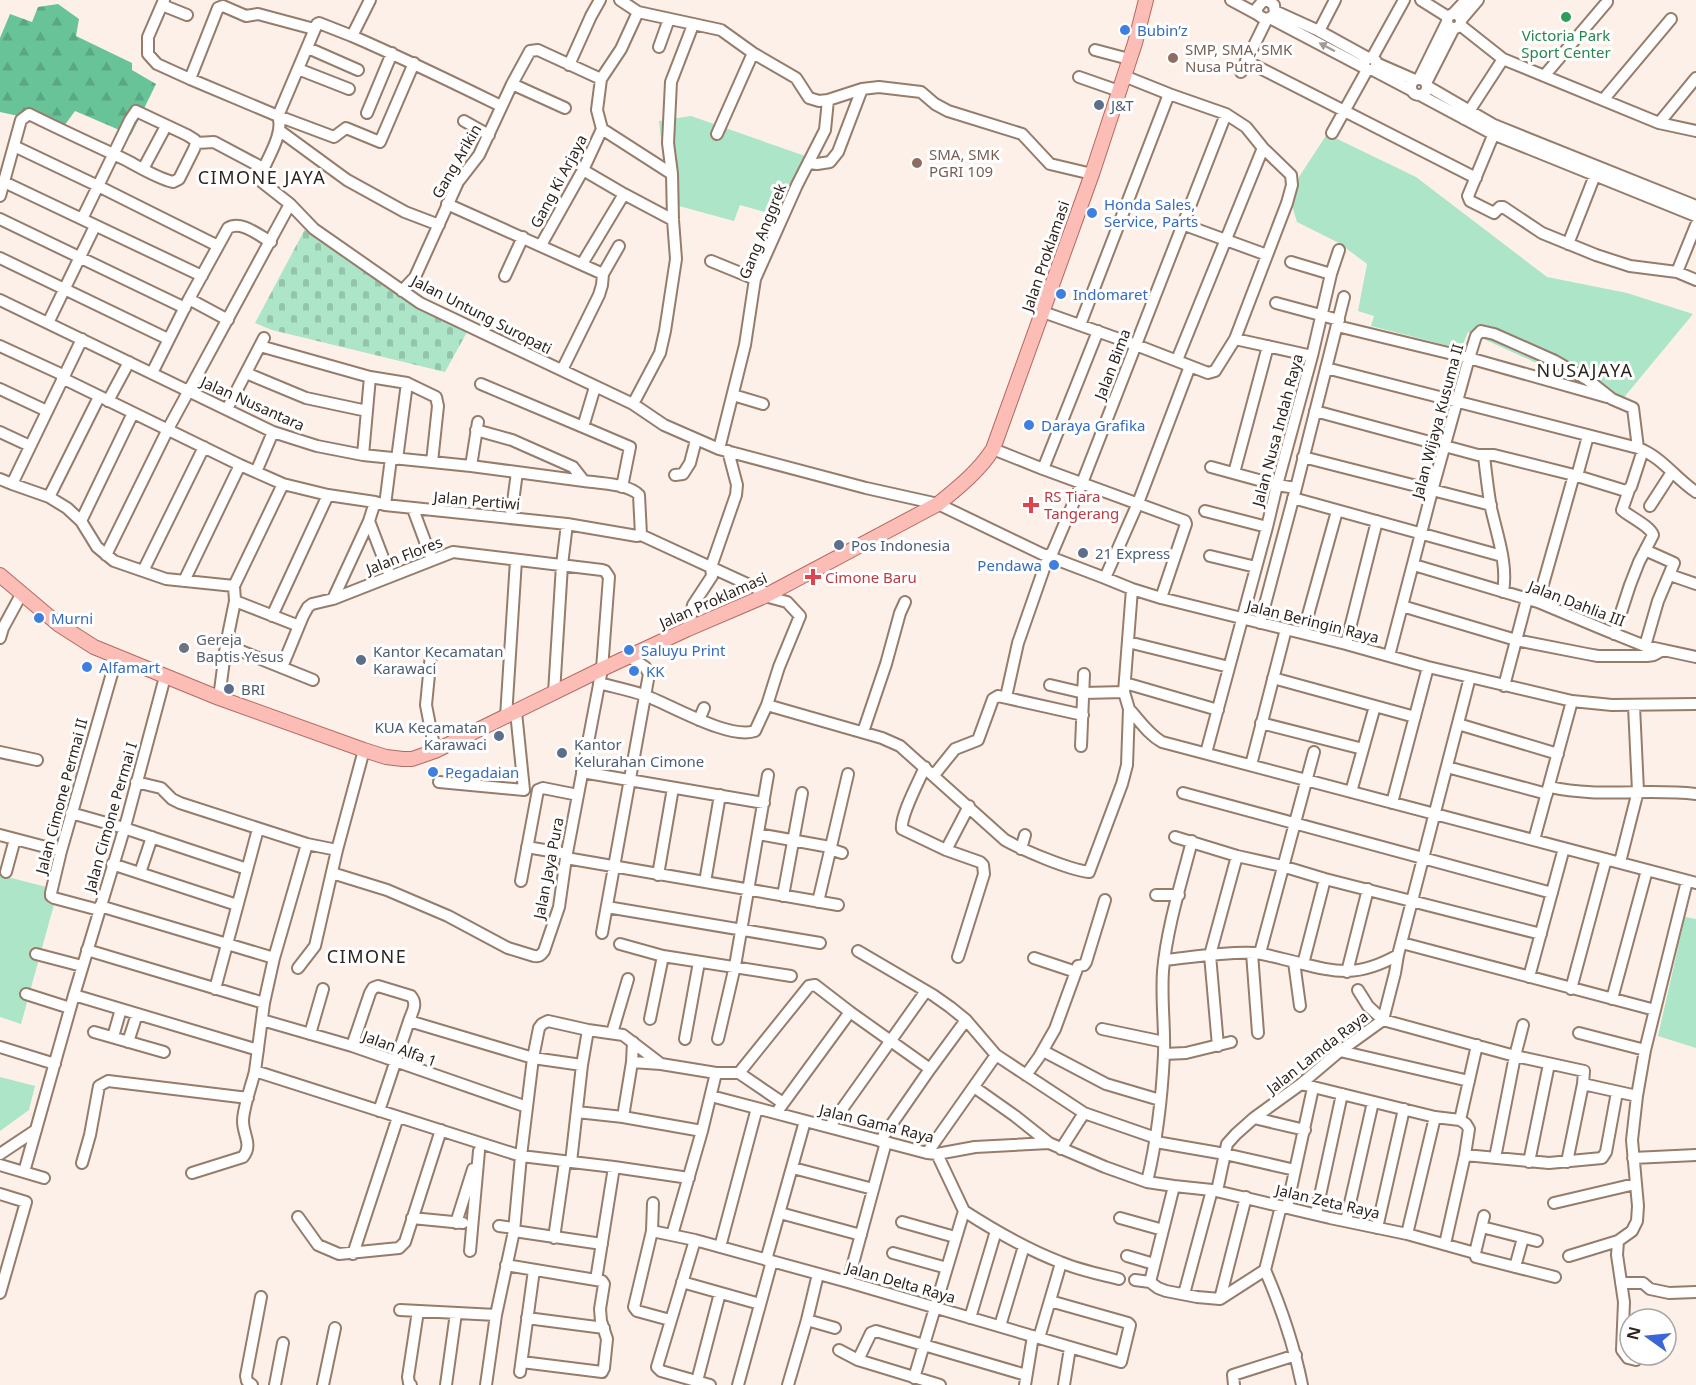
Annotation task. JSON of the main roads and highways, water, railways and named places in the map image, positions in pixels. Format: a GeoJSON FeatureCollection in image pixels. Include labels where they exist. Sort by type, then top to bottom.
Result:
{"type":"FeatureCollection","features":[{"type":"Feature","properties":{"kind":"main road","name":"Jalan Proklamasi"},"geometry":{"type":"LineString","coordinates":[[0,575],[58,624],[94,647],[219,698],[363,750],[403,759],[412,759],[435,751],[602,669],[767,595],[938,504],[989,456],[1092,174],[1146,0]]}},
{"type":"Feature","properties":{"kind":"place","name":"Victoria Park Sport Center"},"geometry":{"type":"Point","coordinates":[1566,17]}},
{"type":"Feature","properties":{"kind":"place","name":"Bubin’z"},"geometry":{"type":"Point","coordinates":[1125,30]}},
{"type":"Feature","properties":{"kind":"place","name":"SMP, SMA, SMK Nusa Putra"},"geometry":{"type":"Point","coordinates":[1173,58]}},
{"type":"Feature","properties":{"kind":"place","name":"J&T"},"geometry":{"type":"Point","coordinates":[1099,105]}},
{"type":"Feature","properties":{"kind":"place","name":"SMA, SMK PGRI 109"},"geometry":{"type":"Point","coordinates":[917,163]}},
{"type":"Feature","properties":{"kind":"place","name":"Honda Sales, Service, Parts"},"geometry":{"type":"Point","coordinates":[1092,213]}},
{"type":"Feature","properties":{"kind":"place","name":"Indomaret"},"geometry":{"type":"Point","coordinates":[1061,294]}},
{"type":"Feature","properties":{"kind":"place","name":"Daraya Grafika"},"geometry":{"type":"Point","coordinates":[1029,425]}},
{"type":"Feature","properties":{"kind":"place","name":"RS Tiara Tangerang"},"geometry":{"type":"Point","coordinates":[1031,505]}},
{"type":"Feature","properties":{"kind":"place","name":"Pos Indonesia"},"geometry":{"type":"Point","coordinates":[839,545]}},
{"type":"Feature","properties":{"kind":"place","name":"21 Express"},"geometry":{"type":"Point","coordinates":[1083,553]}},
{"type":"Feature","properties":{"kind":"place","name":"Pendawa"},"geometry":{"type":"Point","coordinates":[1054,565]}},
{"type":"Feature","properties":{"kind":"place","name":"Cimone Baru"},"geometry":{"type":"Point","coordinates":[813,577]}},
{"type":"Feature","properties":{"kind":"place","name":"Murni"},"geometry":{"type":"Point","coordinates":[39,618]}},
{"type":"Feature","properties":{"kind":"place","name":"Gereja Baptis Yesus"},"geometry":{"type":"Point","coordinates":[184,648]}},
{"type":"Feature","properties":{"kind":"place","name":"Saluyu Print"},"geometry":{"type":"Point","coordinates":[629,650]}},
{"type":"Feature","properties":{"kind":"place","name":"Kantor Kecamatan Karawaci"},"geometry":{"type":"Point","coordinates":[361,660]}},
{"type":"Feature","properties":{"kind":"place","name":"Alfamart"},"geometry":{"type":"Point","coordinates":[87,667]}},
{"type":"Feature","properties":{"kind":"place","name":"KK"},"geometry":{"type":"Point","coordinates":[634,671]}},
{"type":"Feature","properties":{"kind":"place","name":"BRI"},"geometry":{"type":"Point","coordinates":[229,689]}},
{"type":"Feature","properties":{"kind":"place","name":"KUA Kecamatan Karawaci"},"geometry":{"type":"Point","coordinates":[499,736]}},
{"type":"Feature","properties":{"kind":"place","name":"Kantor Kelurahan Cimone"},"geometry":{"type":"Point","coordinates":[562,753]}},
{"type":"Feature","properties":{"kind":"place","name":"Pegadaian"},"geometry":{"type":"Point","coordinates":[433,772]}},
{"type":"Feature","properties":{"kind":"district","name":"CIMONE JAYA"},"geometry":{"type":"Point","coordinates":[262,177]}},
{"type":"Feature","properties":{"kind":"district","name":"NUSAJAYA"},"geometry":{"type":"Point","coordinates":[1585,370]}},
{"type":"Feature","properties":{"kind":"district","name":"CIMONE"},"geometry":{"type":"Point","coordinates":[367,956]}}]}
